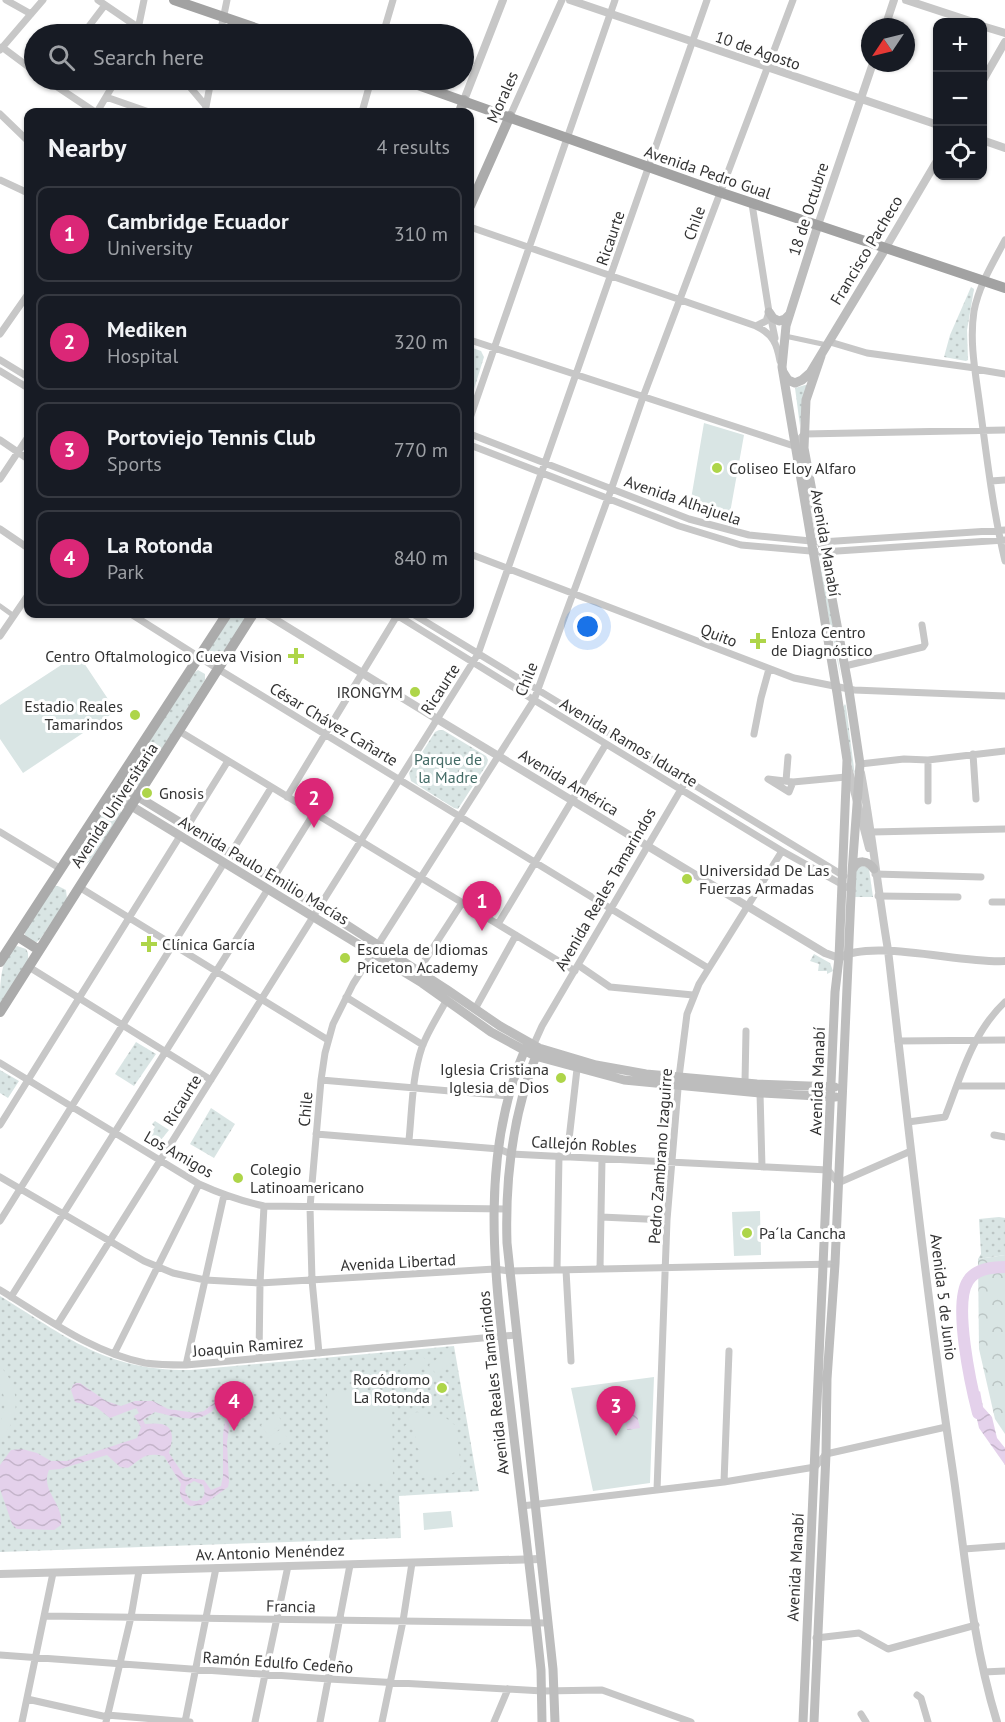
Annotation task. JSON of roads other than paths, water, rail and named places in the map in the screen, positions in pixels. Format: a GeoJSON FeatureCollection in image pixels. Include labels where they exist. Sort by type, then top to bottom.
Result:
{"type":"FeatureCollection","features":[{"type":"Feature","properties":{"kind":"highway"},"geometry":{"type":"LineString","coordinates":[[174,0],[244,24]]}},
{"type":"Feature","properties":{"kind":"highway","name":"Avenida Pedro Gual"},"geometry":{"type":"LineString","coordinates":[[434,90],[752,204],[1005,288]]}},
{"type":"Feature","properties":{"kind":"main road"},"geometry":{"type":"LineString","coordinates":[[461,108],[464,100]]}},
{"type":"Feature","properties":{"kind":"main road","name":"Morales"},"geometry":{"type":"LineString","coordinates":[[474,197],[510,116]]}},
{"type":"Feature","properties":{"kind":"main road","name":"18 de Octubre"},"geometry":{"type":"LineString","coordinates":[[799,447],[782,367],[784,336],[818,225]]}},
{"type":"Feature","properties":{"kind":"main road","name":"Francisco Pacheco"},"geometry":{"type":"LineString","coordinates":[[821,356],[885,249]]}},
{"type":"Feature","properties":{"kind":"main road"},"geometry":{"type":"LineString","coordinates":[[769,312],[779,321],[789,315]]}},
{"type":"Feature","properties":{"kind":"main road"},"geometry":{"type":"LineString","coordinates":[[782,367],[788,380],[799,382],[810,373],[821,356]]}},
{"type":"Feature","properties":{"kind":"main road"},"geometry":{"type":"LineString","coordinates":[[799,447],[804,434],[806,400],[821,356]]}},
{"type":"Feature","properties":{"kind":"main road","name":"Avenida Manabí"},"geometry":{"type":"LineString","coordinates":[[799,447],[817,547],[846,760],[839,958],[836,975],[838,1183],[815,1467],[817,1544],[814,1722]]}},
{"type":"Feature","properties":{"kind":"main road","name":"Avenida Manabí"},"geometry":{"type":"LineString","coordinates":[[802,1722],[826,1454],[830,1264],[828,1170],[837,1092],[860,764],[845,666],[817,547]]}},
{"type":"Feature","properties":{"kind":"main road","name":"Avenida Universitaria"},"geometry":{"type":"LineString","coordinates":[[0,962],[224,618]]}},
{"type":"Feature","properties":{"kind":"main road","name":"Avenida Universitaria"},"geometry":{"type":"LineString","coordinates":[[0,1012],[79,887],[137,803],[179,731],[250,618]]}},
{"type":"Feature","properties":{"kind":"main road","name":"Avenida Paulo Emilio Macías"},"geometry":{"type":"LineString","coordinates":[[113,788],[180,836],[372,953],[477,1023],[578,1069],[624,1080],[745,1082],[837,1092]]}},
{"type":"Feature","properties":{"kind":"main road","name":"Avenida Paulo Emilio Macías"},"geometry":{"type":"LineString","coordinates":[[137,803],[187,827],[319,907],[532,1049],[679,1082],[760,1093],[837,1092]]}},
{"type":"Feature","properties":{"kind":"main road"},"geometry":{"type":"LineString","coordinates":[[852,881],[855,865],[863,861],[870,864],[874,872]]}},
{"type":"Feature","properties":{"kind":"main road"},"geometry":{"type":"LineString","coordinates":[[17,936],[39,950]]}},
{"type":"Feature","properties":{"kind":"main road","name":"Avenida Reales Tamarindos"},"geometry":{"type":"LineString","coordinates":[[532,1049],[509,1096],[499,1149],[494,1209],[495,1269],[536,1623],[543,1691],[542,1722]]}},
{"type":"Feature","properties":{"kind":"main road","name":"Avenida Reales Tamarindos"},"geometry":{"type":"LineString","coordinates":[[532,1049],[511,1154],[507,1209],[509,1271],[555,1690],[555,1722]]}},
{"type":"Feature","properties":{"kind":"main road"},"geometry":{"type":"LineString","coordinates":[[803,1695],[815,1696]]}},
{"type":"Feature","properties":{"kind":"street"},"geometry":{"type":"LineString","coordinates":[[6,0],[31,14]]}},
{"type":"Feature","properties":{"kind":"street"},"geometry":{"type":"LineString","coordinates":[[24,64],[1,48],[43,0]]}},
{"type":"Feature","properties":{"kind":"street"},"geometry":{"type":"LineString","coordinates":[[98,0],[129,24]]}},
{"type":"Feature","properties":{"kind":"street"},"geometry":{"type":"LineString","coordinates":[[139,24],[144,0]]}},
{"type":"Feature","properties":{"kind":"street"},"geometry":{"type":"LineString","coordinates":[[222,24],[227,0]]}},
{"type":"Feature","properties":{"kind":"street"},"geometry":{"type":"LineString","coordinates":[[386,24],[393,0]]}},
{"type":"Feature","properties":{"kind":"street"},"geometry":{"type":"LineString","coordinates":[[474,74],[502,0]]}},
{"type":"Feature","properties":{"kind":"street","name":"Morales"},"geometry":{"type":"LineString","coordinates":[[510,116],[562,0]]}},
{"type":"Feature","properties":{"kind":"street","name":"10 de Agosto"},"geometry":{"type":"LineString","coordinates":[[570,0],[933,123]]}},
{"type":"Feature","properties":{"kind":"street"},"geometry":{"type":"LineString","coordinates":[[474,406],[615,0]]}},
{"type":"Feature","properties":{"kind":"street","name":"Ricaurte"},"geometry":{"type":"LineString","coordinates":[[57,1325],[478,654],[707,0]]}},
{"type":"Feature","properties":{"kind":"street","name":"Chile"},"geometry":{"type":"LineString","coordinates":[[319,1353],[312,1280],[310,1207],[321,1080],[328,1040],[346,998],[372,953],[534,700],[612,490],[643,397],[793,0]]}},
{"type":"Feature","properties":{"kind":"street"},"geometry":{"type":"LineString","coordinates":[[888,18],[894,0]]}},
{"type":"Feature","properties":{"kind":"street"},"geometry":{"type":"LineString","coordinates":[[906,0],[961,18]]}},
{"type":"Feature","properties":{"kind":"street"},"geometry":{"type":"LineString","coordinates":[[91,24],[105,5]]}},
{"type":"Feature","properties":{"kind":"street"},"geometry":{"type":"LineString","coordinates":[[987,28],[1005,33]]}},
{"type":"Feature","properties":{"kind":"street"},"geometry":{"type":"LineString","coordinates":[[987,73],[1005,42]]}},
{"type":"Feature","properties":{"kind":"street","name":"18 de Octubre"},"geometry":{"type":"LineString","coordinates":[[818,225],[870,72]]}},
{"type":"Feature","properties":{"kind":"street"},"geometry":{"type":"LineString","coordinates":[[63,90],[90,108]]}},
{"type":"Feature","properties":{"kind":"street"},"geometry":{"type":"LineString","coordinates":[[99,108],[110,90]]}},
{"type":"Feature","properties":{"kind":"street"},"geometry":{"type":"LineString","coordinates":[[191,90],[204,108]]}},
{"type":"Feature","properties":{"kind":"street"},"geometry":{"type":"LineString","coordinates":[[205,108],[209,90]]}},
{"type":"Feature","properties":{"kind":"street"},"geometry":{"type":"LineString","coordinates":[[363,108],[368,90]]}},
{"type":"Feature","properties":{"kind":"street"},"geometry":{"type":"LineString","coordinates":[[464,100],[468,90]]}},
{"type":"Feature","properties":{"kind":"street"},"geometry":{"type":"LineString","coordinates":[[106,97],[138,108]]}},
{"type":"Feature","properties":{"kind":"street"},"geometry":{"type":"LineString","coordinates":[[0,114],[24,137]]}},
{"type":"Feature","properties":{"kind":"street"},"geometry":{"type":"LineString","coordinates":[[987,142],[1005,148]]}},
{"type":"Feature","properties":{"kind":"street","name":"Francisco Pacheco"},"geometry":{"type":"LineString","coordinates":[[885,249],[933,167]]}},
{"type":"Feature","properties":{"kind":"street"},"geometry":{"type":"LineString","coordinates":[[0,180],[24,191]]}},
{"type":"Feature","properties":{"kind":"street"},"geometry":{"type":"LineString","coordinates":[[752,204],[769,312],[782,367]]}},
{"type":"Feature","properties":{"kind":"street"},"geometry":{"type":"LineString","coordinates":[[474,228],[756,326],[769,333],[777,344]]}},
{"type":"Feature","properties":{"kind":"street"},"geometry":{"type":"LineString","coordinates":[[1005,240],[984,281],[973,321],[973,350],[983,430],[1002,530],[1005,561]]}},
{"type":"Feature","properties":{"kind":"street"},"geometry":{"type":"LineString","coordinates":[[0,334],[24,300]]}},
{"type":"Feature","properties":{"kind":"street"},"geometry":{"type":"LineString","coordinates":[[756,326],[766,321],[769,312]]}},
{"type":"Feature","properties":{"kind":"street"},"geometry":{"type":"LineString","coordinates":[[784,336],[867,353],[1005,374]]}},
{"type":"Feature","properties":{"kind":"street"},"geometry":{"type":"LineString","coordinates":[[474,341],[799,447]]}},
{"type":"Feature","properties":{"kind":"street"},"geometry":{"type":"LineString","coordinates":[[0,360],[24,375]]}},
{"type":"Feature","properties":{"kind":"street"},"geometry":{"type":"LineString","coordinates":[[0,371],[24,386]]}},
{"type":"Feature","properties":{"kind":"street"},"geometry":{"type":"LineString","coordinates":[[804,434],[1005,430]]}},
{"type":"Feature","properties":{"kind":"street","name":"Avenida Alhajuela"},"geometry":{"type":"LineString","coordinates":[[474,436],[612,490],[727,531],[817,547],[1002,530]]}},
{"type":"Feature","properties":{"kind":"street"},"geometry":{"type":"LineString","coordinates":[[0,440],[24,456]]}},
{"type":"Feature","properties":{"kind":"street"},"geometry":{"type":"LineString","coordinates":[[0,479],[24,444]]}},
{"type":"Feature","properties":{"kind":"street","name":"Avenida Alhajuela"},"geometry":{"type":"LineString","coordinates":[[474,447],[723,541],[763,548],[1003,541]]}},
{"type":"Feature","properties":{"kind":"street"},"geometry":{"type":"LineString","coordinates":[[991,481],[1005,480]]}},
{"type":"Feature","properties":{"kind":"street"},"geometry":{"type":"LineString","coordinates":[[0,530],[24,545]]}},
{"type":"Feature","properties":{"kind":"street","name":"Quito"},"geometry":{"type":"LineString","coordinates":[[474,556],[794,678],[836,688],[1005,696]]}},
{"type":"Feature","properties":{"kind":"street"},"geometry":{"type":"LineString","coordinates":[[0,636],[24,601]]}},
{"type":"Feature","properties":{"kind":"street"},"geometry":{"type":"LineString","coordinates":[[0,606],[14,616]]}},
{"type":"Feature","properties":{"kind":"street","name":"César Chávez Cañarte"},"geometry":{"type":"LineString","coordinates":[[137,618],[708,968]]}},
{"type":"Feature","properties":{"kind":"street","name":"Avenida América"},"geometry":{"type":"LineString","coordinates":[[273,618],[812,947],[839,958]]}},
{"type":"Feature","properties":{"kind":"street"},"geometry":{"type":"LineString","coordinates":[[287,797],[395,618]]}},
{"type":"Feature","properties":{"kind":"street","name":"Avenida Ramos Iduarte"},"geometry":{"type":"LineString","coordinates":[[403,618],[782,851],[841,879],[852,881]]}},
{"type":"Feature","properties":{"kind":"street","name":"Avenida Ramos Iduarte"},"geometry":{"type":"LineString","coordinates":[[420,618],[687,780],[841,879]]}},
{"type":"Feature","properties":{"kind":"street"},"geometry":{"type":"LineString","coordinates":[[845,666],[923,647],[925,644],[922,625]]}},
{"type":"Feature","properties":{"kind":"street"},"geometry":{"type":"LineString","coordinates":[[754,734],[769,669]]}},
{"type":"Feature","properties":{"kind":"street"},"geometry":{"type":"LineString","coordinates":[[179,731],[462,903],[610,987],[693,995]]}},
{"type":"Feature","properties":{"kind":"street"},"geometry":{"type":"LineString","coordinates":[[498,924],[606,744]]}},
{"type":"Feature","properties":{"kind":"street"},"geometry":{"type":"LineString","coordinates":[[860,764],[904,759],[928,760],[1005,751]]}},
{"type":"Feature","properties":{"kind":"street"},"geometry":{"type":"LineString","coordinates":[[973,754],[976,799]]}},
{"type":"Feature","properties":{"kind":"street"},"geometry":{"type":"LineString","coordinates":[[788,757],[789,782],[846,777]]}},
{"type":"Feature","properties":{"kind":"street","name":"Avenida 5 de Junio"},"geometry":{"type":"LineString","coordinates":[[846,760],[874,872],[888,950],[946,1427],[984,1672],[997,1722]]}},
{"type":"Feature","properties":{"kind":"street"},"geometry":{"type":"LineString","coordinates":[[928,760],[928,801]]}},
{"type":"Feature","properties":{"kind":"street"},"geometry":{"type":"LineString","coordinates":[[187,827],[228,761]]}},
{"type":"Feature","properties":{"kind":"street","name":"Avenida 5 de Junio"},"geometry":{"type":"LineString","coordinates":[[860,764],[872,832],[874,872]]}},
{"type":"Feature","properties":{"kind":"street","name":"Avenida Reales Tamarindos"},"geometry":{"type":"LineString","coordinates":[[532,1049],[576,968],[687,780]]}},
{"type":"Feature","properties":{"kind":"street"},"geometry":{"type":"LineString","coordinates":[[231,853],[272,788]]}},
{"type":"Feature","properties":{"kind":"street"},"geometry":{"type":"LineString","coordinates":[[273,879],[314,813]]}},
{"type":"Feature","properties":{"kind":"street"},"geometry":{"type":"LineString","coordinates":[[872,832],[1005,830]]}},
{"type":"Feature","properties":{"kind":"street"},"geometry":{"type":"LineString","coordinates":[[0,832],[61,869]]}},
{"type":"Feature","properties":{"kind":"street"},"geometry":{"type":"LineString","coordinates":[[0,1125],[180,836]]}},
{"type":"Feature","properties":{"kind":"street","name":"Pedro Zambrano Izaguirre"},"geometry":{"type":"LineString","coordinates":[[657,1490],[667,1220],[685,1027],[693,995],[782,851]]}},
{"type":"Feature","properties":{"kind":"street"},"geometry":{"type":"LineString","coordinates":[[0,1221],[224,863]]}},
{"type":"Feature","properties":{"kind":"street"},"geometry":{"type":"LineString","coordinates":[[874,872],[981,877]]}},
{"type":"Feature","properties":{"kind":"street"},"geometry":{"type":"LineString","coordinates":[[79,887],[328,1040]]}},
{"type":"Feature","properties":{"kind":"street"},"geometry":{"type":"LineString","coordinates":[[11,1297],[268,889]]}},
{"type":"Feature","properties":{"kind":"street"},"geometry":{"type":"LineString","coordinates":[[879,896],[958,897]]}},
{"type":"Feature","properties":{"kind":"street"},"geometry":{"type":"LineString","coordinates":[[992,902],[1005,902]]}},
{"type":"Feature","properties":{"kind":"street"},"geometry":{"type":"LineString","coordinates":[[418,971],[462,903]]}},
{"type":"Feature","properties":{"kind":"street"},"geometry":{"type":"LineString","coordinates":[[475,1009],[516,935]]}},
{"type":"Feature","properties":{"kind":"street"},"geometry":{"type":"LineString","coordinates":[[839,958],[848,952],[888,950],[975,961],[1005,961]]}},
{"type":"Feature","properties":{"kind":"street"},"geometry":{"type":"LineString","coordinates":[[29,967],[211,1080]]}},
{"type":"Feature","properties":{"kind":"street"},"geometry":{"type":"LineString","coordinates":[[346,998],[423,1045]]}},
{"type":"Feature","properties":{"kind":"street"},"geometry":{"type":"LineString","coordinates":[[409,1140],[414,1088],[423,1045],[446,1001]]}},
{"type":"Feature","properties":{"kind":"street"},"geometry":{"type":"LineString","coordinates":[[908,1122],[945,1117],[974,1041],[989,1019],[1005,1002]]}},
{"type":"Feature","properties":{"kind":"street"},"geometry":{"type":"LineString","coordinates":[[745,1082],[746,1031]]}},
{"type":"Feature","properties":{"kind":"street"},"geometry":{"type":"LineString","coordinates":[[898,1041],[1005,1040]]}},
{"type":"Feature","properties":{"kind":"street","name":"Los Amigos"},"geometry":{"type":"LineString","coordinates":[[0,1063],[200,1184],[224,1195],[264,1206],[507,1209]]}},
{"type":"Feature","properties":{"kind":"street"},"geometry":{"type":"LineString","coordinates":[[557,1270],[563,1156],[578,1069]]}},
{"type":"Feature","properties":{"kind":"street"},"geometry":{"type":"LineString","coordinates":[[321,1080],[509,1096]]}},
{"type":"Feature","properties":{"kind":"street"},"geometry":{"type":"LineString","coordinates":[[957,1086],[1005,1086]]}},
{"type":"Feature","properties":{"kind":"street"},"geometry":{"type":"LineString","coordinates":[[760,1093],[762,1167]]}},
{"type":"Feature","properties":{"kind":"street","name":"Callejón Robles"},"geometry":{"type":"LineString","coordinates":[[316,1134],[499,1149],[511,1154],[828,1170]]}},
{"type":"Feature","properties":{"kind":"street"},"geometry":{"type":"LineString","coordinates":[[994,1135],[1005,1137]]}},
{"type":"Feature","properties":{"kind":"street"},"geometry":{"type":"LineString","coordinates":[[828,1170],[838,1183],[911,1151]]}},
{"type":"Feature","properties":{"kind":"street"},"geometry":{"type":"LineString","coordinates":[[600,1269],[602,1158]]}},
{"type":"Feature","properties":{"kind":"street","name":"Avenida Libertad"},"geometry":{"type":"LineString","coordinates":[[0,1177],[109,1242],[158,1268],[205,1280],[260,1283],[495,1269],[509,1271],[830,1264]]}},
{"type":"Feature","properties":{"kind":"street"},"geometry":{"type":"LineString","coordinates":[[114,1354],[200,1184]]}},
{"type":"Feature","properties":{"kind":"street"},"geometry":{"type":"LineString","coordinates":[[186,1365],[224,1195]]}},
{"type":"Feature","properties":{"kind":"street"},"geometry":{"type":"LineString","coordinates":[[259,1358],[264,1206]]}},
{"type":"Feature","properties":{"kind":"street"},"geometry":{"type":"LineString","coordinates":[[601,1217],[667,1220]]}},
{"type":"Feature","properties":{"kind":"street"},"geometry":{"type":"LineString","coordinates":[[567,1270],[571,1361]]}},
{"type":"Feature","properties":{"kind":"street","name":"Joaquin Ramirez"},"geometry":{"type":"LineString","coordinates":[[0,1290],[57,1325],[114,1354],[145,1363],[186,1365],[516,1335]]}},
{"type":"Feature","properties":{"kind":"street"},"geometry":{"type":"LineString","coordinates":[[724,1482],[729,1351]]}},
{"type":"Feature","properties":{"kind":"street"},"geometry":{"type":"LineString","coordinates":[[522,1506],[724,1482],[815,1467],[826,1454],[946,1427]]}},
{"type":"Feature","properties":{"kind":"street"},"geometry":{"type":"LineString","coordinates":[[964,1549],[1005,1546]]}},
{"type":"Feature","properties":{"kind":"street","name":"Av. Antonio Menéndez"},"geometry":{"type":"LineString","coordinates":[[0,1575],[541,1559]]}},
{"type":"Feature","properties":{"kind":"street"},"geometry":{"type":"LineString","coordinates":[[382,1722],[403,1621],[412,1563]]}},
{"type":"Feature","properties":{"kind":"street"},"geometry":{"type":"LineString","coordinates":[[320,1722],[350,1564]]}},
{"type":"Feature","properties":{"kind":"street"},"geometry":{"type":"LineString","coordinates":[[255,1722],[288,1566]]}},
{"type":"Feature","properties":{"kind":"street"},"geometry":{"type":"LineString","coordinates":[[185,1722],[216,1568]]}},
{"type":"Feature","properties":{"kind":"street"},"geometry":{"type":"LineString","coordinates":[[107,1718],[131,1617],[139,1571]]}},
{"type":"Feature","properties":{"kind":"street"},"geometry":{"type":"LineString","coordinates":[[22,1722],[52,1573]]}},
{"type":"Feature","properties":{"kind":"street","name":"Francia"},"geometry":{"type":"LineString","coordinates":[[45,1616],[548,1623]]}},
{"type":"Feature","properties":{"kind":"street"},"geometry":{"type":"LineString","coordinates":[[816,1638],[859,1633],[888,1649],[976,1625]]}},
{"type":"Feature","properties":{"kind":"street","name":"Ramón Edulfo Cedeño"},"geometry":{"type":"LineString","coordinates":[[0,1655],[390,1683],[543,1691],[602,1690],[691,1722]]}},
{"type":"Feature","properties":{"kind":"street"},"geometry":{"type":"LineString","coordinates":[[984,1672],[1005,1671]]}},
{"type":"Feature","properties":{"kind":"street"},"geometry":{"type":"LineString","coordinates":[[494,1722],[508,1689]]}},
{"type":"Feature","properties":{"kind":"street"},"geometry":{"type":"LineString","coordinates":[[918,1695],[928,1722]]}},
{"type":"Feature","properties":{"kind":"street"},"geometry":{"type":"LineString","coordinates":[[27,1699],[107,1718],[190,1722]]}},
{"type":"Feature","properties":{"kind":"street"},"geometry":{"type":"LineString","coordinates":[[861,1714],[866,1722]]}},
{"type":"Feature","properties":{"kind":"water"},"geometry":{"type":"Polygon","coordinates":[[[80,1383],[106,1401],[121,1406],[135,1401],[153,1401],[168,1409],[196,1413],[204,1411],[216,1401],[225,1402],[231,1412],[227,1443],[228,1487],[203,1505],[190,1506],[181,1497],[181,1484],[164,1456],[148,1455],[128,1468],[120,1467],[107,1455],[49,1470],[48,1484],[59,1510],[61,1525],[54,1530],[17,1529],[12,1524],[0,1489],[0,1465],[11,1450],[22,1449],[37,1453],[51,1461],[67,1461],[137,1438],[141,1427],[134,1416],[139,1413],[136,1408],[110,1418],[96,1407],[75,1402],[71,1390],[73,1385],[80,1383]],[[220,1405],[204,1416],[196,1418],[180,1418],[155,1412],[143,1420],[145,1424],[161,1424],[169,1428],[172,1438],[169,1453],[185,1477],[204,1480],[211,1490],[221,1486],[223,1476],[223,1435],[226,1413],[220,1405]],[[194,1481],[186,1486],[185,1492],[190,1500],[197,1501],[204,1496],[204,1489],[203,1485],[194,1481]]]}},
{"type":"Feature","properties":{"kind":"water"},"geometry":{"type":"Polygon","coordinates":[[[980,1391],[983,1407],[992,1417],[997,1438],[1005,1448],[1005,1465],[979,1428],[972,1398],[980,1391]]]}},
{"type":"Feature","properties":{"kind":"water"},"geometry":{"type":"Polygon","coordinates":[[[634,1403],[640,1428],[627,1430],[622,1406],[634,1403]]]}},
{"type":"Feature","properties":{"kind":"waterway"},"geometry":{"type":"LineString","coordinates":[[978,1413],[965,1346],[962,1308],[964,1292],[968,1281],[975,1274],[990,1268],[1005,1267]]}},
{"type":"Feature","properties":{"kind":"place","name":"Coliseo Eloy Alfaro"},"geometry":{"type":"Point","coordinates":[717,468]}},
{"type":"Feature","properties":{"kind":"place","name":"Enloza Centro de Diagnóstico"},"geometry":{"type":"Point","coordinates":[758,641]}},
{"type":"Feature","properties":{"kind":"place","name":"Centro Oftalmologico Cueva Vision"},"geometry":{"type":"Point","coordinates":[296,656]}},
{"type":"Feature","properties":{"kind":"place","name":"IRONGYM"},"geometry":{"type":"Point","coordinates":[415,692]}},
{"type":"Feature","properties":{"kind":"place","name":"Estadio Reales Tamarindos"},"geometry":{"type":"Point","coordinates":[135,715]}},
{"type":"Feature","properties":{"kind":"place","name":"Gnosis"},"geometry":{"type":"Point","coordinates":[147,793]}},
{"type":"Feature","properties":{"kind":"place","name":"Mediken"},"geometry":{"type":"Point","coordinates":[314,828]}},
{"type":"Feature","properties":{"kind":"place","name":"Universidad De Las Fuerzas Armadas"},"geometry":{"type":"Point","coordinates":[687,879]}},
{"type":"Feature","properties":{"kind":"place","name":"Cambridge Ecuador"},"geometry":{"type":"Point","coordinates":[482,931]}},
{"type":"Feature","properties":{"kind":"place","name":"Clínica García"},"geometry":{"type":"Point","coordinates":[149,944]}},
{"type":"Feature","properties":{"kind":"place","name":"Escuela de Idiomas Priceton Academy"},"geometry":{"type":"Point","coordinates":[345,958]}},
{"type":"Feature","properties":{"kind":"place","name":"Iglesia Cristiana Iglesia de Dios"},"geometry":{"type":"Point","coordinates":[561,1078]}},
{"type":"Feature","properties":{"kind":"place","name":"Colegio Latinoamericano"},"geometry":{"type":"Point","coordinates":[238,1178]}},
{"type":"Feature","properties":{"kind":"place","name":"Pa´la Cancha"},"geometry":{"type":"Point","coordinates":[747,1233]}},
{"type":"Feature","properties":{"kind":"place","name":"Rocódromo La Rotonda"},"geometry":{"type":"Point","coordinates":[442,1388]}},
{"type":"Feature","properties":{"kind":"place","name":"La Rotonda"},"geometry":{"type":"Point","coordinates":[234,1431]}},
{"type":"Feature","properties":{"kind":"place","name":"Portoviejo Tennis Club"},"geometry":{"type":"Point","coordinates":[616,1436]}},
{"type":"Feature","properties":{"kind":"park label","name":"Parque de la Madre"},"geometry":{"type":"Point","coordinates":[448,768]}}]}
